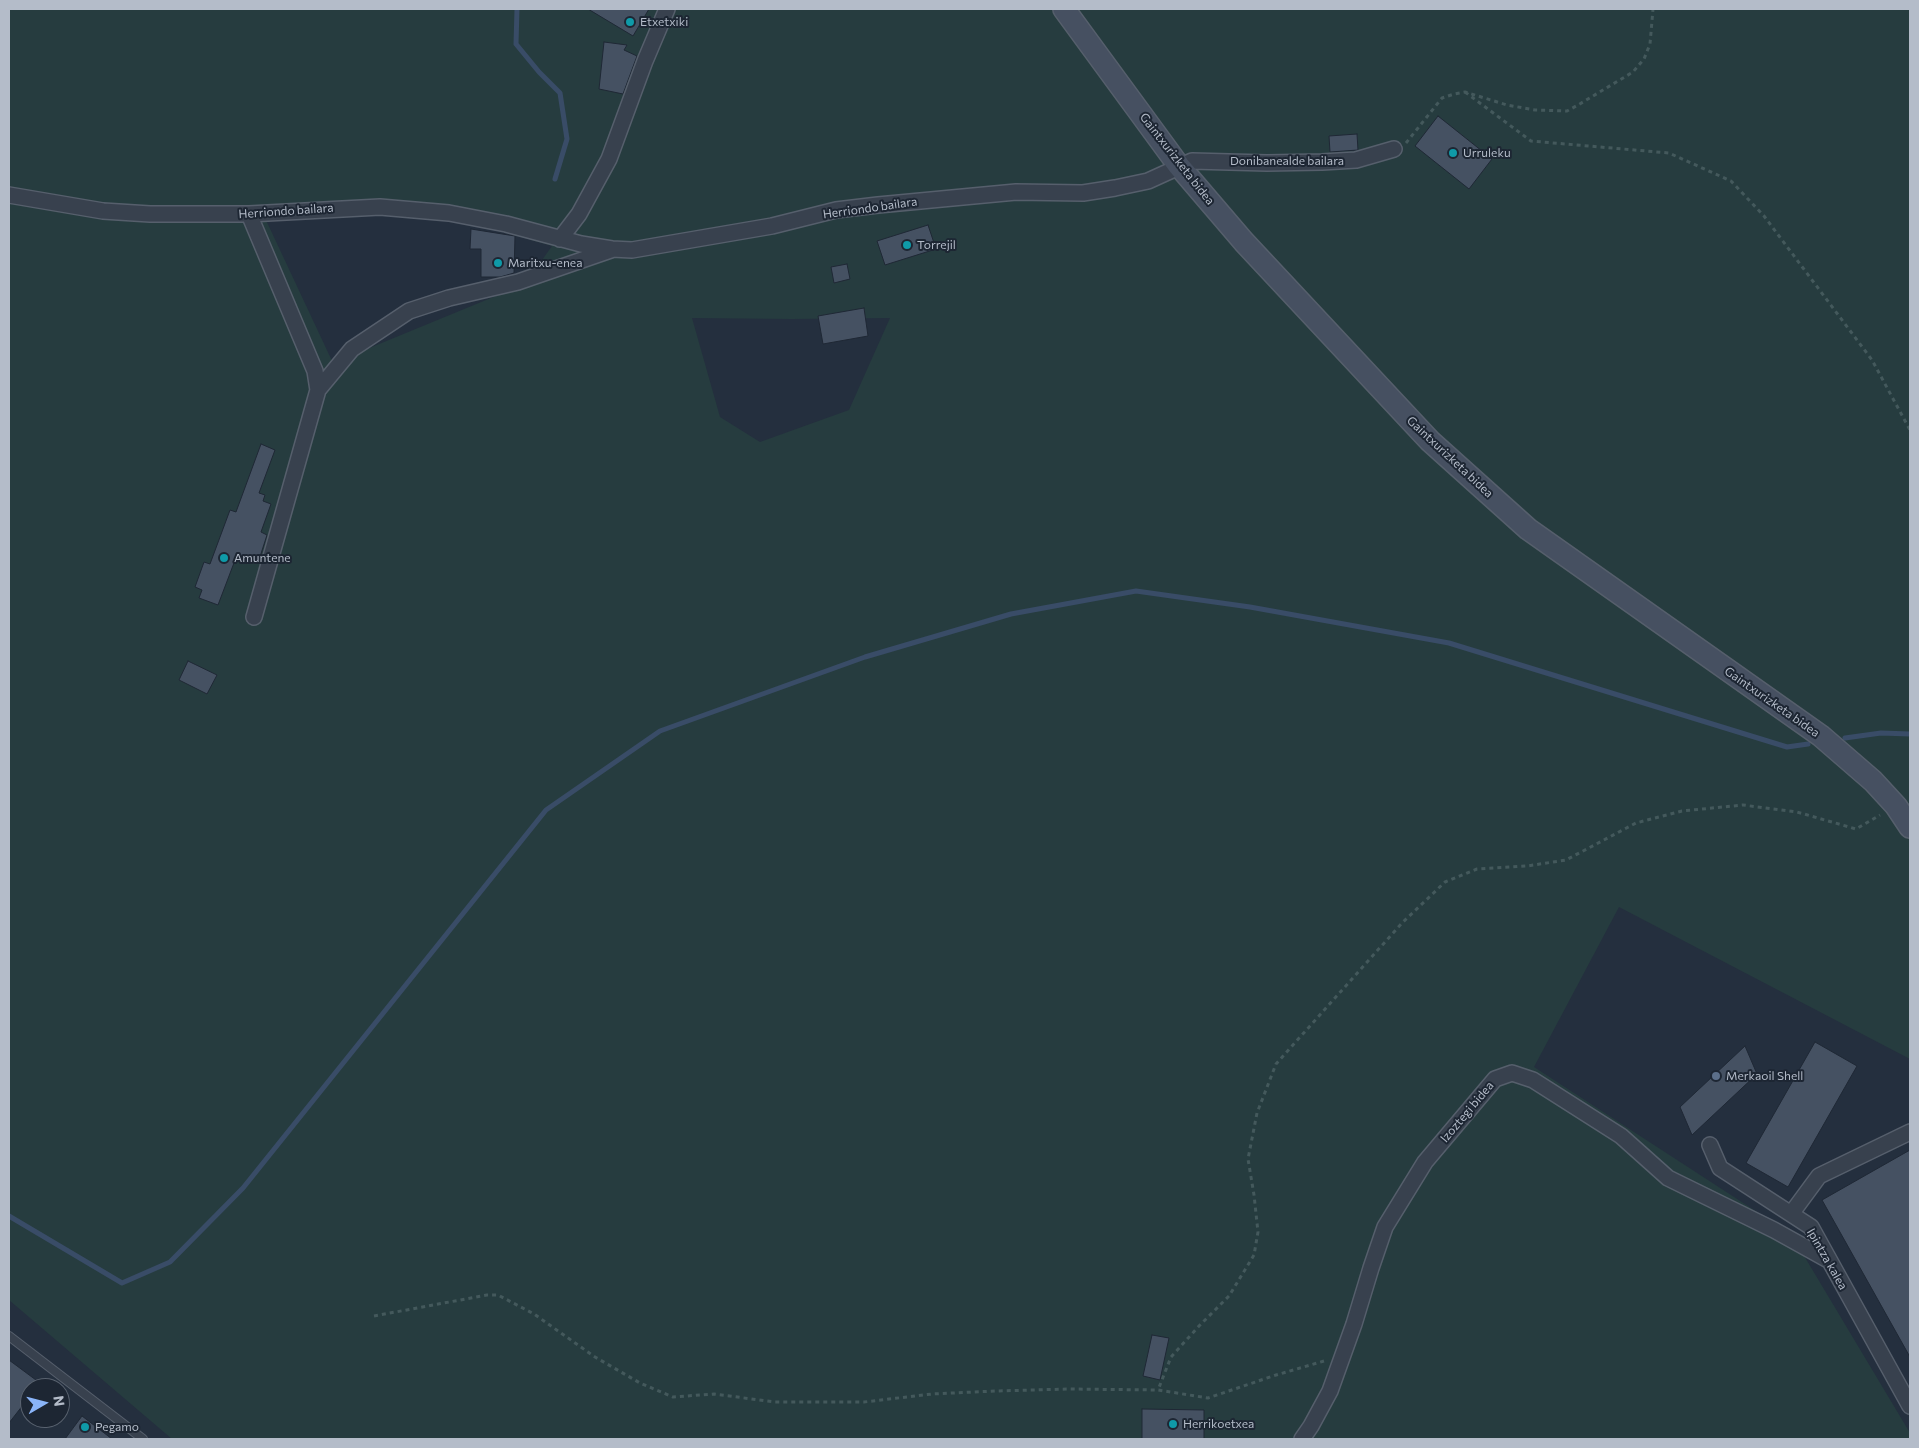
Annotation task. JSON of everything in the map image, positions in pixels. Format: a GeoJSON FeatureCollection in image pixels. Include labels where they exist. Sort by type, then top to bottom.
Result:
{"type":"FeatureCollection","features":[{"type":"Feature","properties":{"kind":"main road","name":"Gaintxurizketa bidea"},"geometry":{"type":"LineString","coordinates":[[1064,9],[1179,166],[1251,249],[1430,441],[1521,523],[1821,736],[1873,781],[1896,806],[1910,828]]}},
{"type":"Feature","properties":{"kind":"street"},"geometry":{"type":"LineString","coordinates":[[560,239],[579,214],[609,159],[645,61],[667,9]]}},
{"type":"Feature","properties":{"kind":"street","name":"Donibanealde bailara"},"geometry":{"type":"LineString","coordinates":[[1179,166],[1192,161],[1267,163],[1356,160],[1394,149]]}},
{"type":"Feature","properties":{"kind":"street","name":"Herriondo bailara"},"geometry":{"type":"LineString","coordinates":[[9,195],[103,211],[150,214],[249,214],[380,206],[458,215],[535,231],[560,239],[612,249],[632,250],[772,226],[836,210],[1016,192],[1083,193],[1148,181],[1179,166]]}},
{"type":"Feature","properties":{"kind":"street"},"geometry":{"type":"LineString","coordinates":[[249,214],[315,371],[318,390]]}},
{"type":"Feature","properties":{"kind":"street"},"geometry":{"type":"LineString","coordinates":[[254,617],[318,390],[352,349],[409,311],[449,298],[518,282],[612,249]]}},
{"type":"Feature","properties":{"kind":"street","name":"Izoztegi bidea"},"geometry":{"type":"LineString","coordinates":[[1302,1439],[1312,1426],[1330,1391],[1386,1227],[1425,1162],[1495,1079],[1512,1074],[1533,1080],[1621,1136],[1668,1178],[1774,1230],[1828,1260]]}},
{"type":"Feature","properties":{"kind":"street"},"geometry":{"type":"LineString","coordinates":[[1791,1214],[1819,1176],[1910,1132]]}},
{"type":"Feature","properties":{"kind":"street","name":"Ipintza kalea"},"geometry":{"type":"LineString","coordinates":[[1710,1145],[1720,1168],[1811,1227],[1910,1406]]}},
{"type":"Feature","properties":{"kind":"lane"},"geometry":{"type":"LineString","coordinates":[[9,1336],[143,1439]]}},
{"type":"Feature","properties":{"kind":"path"},"geometry":{"type":"LineString","coordinates":[[1394,149],[1408,143],[1442,98],[1466,92],[1507,105],[1535,110],[1567,111],[1633,72],[1644,59],[1650,44],[1650,29],[1654,9]]}},
{"type":"Feature","properties":{"kind":"path"},"geometry":{"type":"LineString","coordinates":[[1466,92],[1531,141],[1669,153],[1731,181],[1764,216],[1872,360],[1910,430]]}},
{"type":"Feature","properties":{"kind":"path"},"geometry":{"type":"LineString","coordinates":[[1158,1390],[1171,1357],[1229,1296],[1254,1255],[1258,1232],[1248,1159],[1257,1113],[1276,1064],[1402,923],[1445,882],[1477,868],[1526,866],[1566,860],[1636,823],[1682,811],[1743,805],[1797,812],[1856,828],[1896,806]]}},
{"type":"Feature","properties":{"kind":"path"},"geometry":{"type":"LineString","coordinates":[[374,1316],[487,1295],[498,1295],[534,1314],[595,1357],[640,1383],[673,1397],[714,1394],[775,1402],[864,1402],[932,1394],[1069,1389],[1158,1390],[1208,1398],[1276,1375],[1343,1356]]}},
{"type":"Feature","properties":{"kind":"green space"},"geometry":{"type":"Polygon","coordinates":[[[9,9],[1910,9],[1910,1059],[1619,907],[1534,1067],[1791,1234],[1910,1433],[1910,1439],[172,1439],[9,1300],[9,9]],[[423,209],[265,218],[333,363],[525,284],[552,246],[423,209]],[[692,318],[720,417],[760,442],[849,410],[890,318],[792,319],[692,318]]]}},
{"type":"Feature","properties":{"kind":"building","name":"Etxetxiki"},"geometry":{"type":"Polygon","coordinates":[[[588,9],[649,9],[633,36],[588,9]]]}},
{"type":"Feature","properties":{"kind":"building"},"geometry":{"type":"Polygon","coordinates":[[[604,42],[627,45],[624,50],[637,56],[623,94],[599,89],[604,42]]]}},
{"type":"Feature","properties":{"kind":"building","name":"Urruleku"},"geometry":{"type":"Polygon","coordinates":[[[1438,116],[1492,159],[1469,189],[1415,146],[1438,116]]]}},
{"type":"Feature","properties":{"kind":"building"},"geometry":{"type":"Polygon","coordinates":[[[1357,134],[1358,150],[1330,152],[1329,136],[1357,134]]]}},
{"type":"Feature","properties":{"kind":"building","name":"Torrejil"},"geometry":{"type":"Polygon","coordinates":[[[928,225],[936,249],[885,265],[877,241],[928,225]]]}},
{"type":"Feature","properties":{"kind":"building","name":"Maritxu-enea"},"geometry":{"type":"Polygon","coordinates":[[[471,229],[515,236],[514,273],[500,277],[481,277],[481,249],[470,249],[471,229]]]}},
{"type":"Feature","properties":{"kind":"building"},"geometry":{"type":"Polygon","coordinates":[[[847,264],[850,279],[834,283],[831,267],[847,264]]]}},
{"type":"Feature","properties":{"kind":"building"},"geometry":{"type":"Polygon","coordinates":[[[864,308],[868,336],[823,344],[818,316],[864,308]]]}},
{"type":"Feature","properties":{"kind":"building","name":"Amuntene"},"geometry":{"type":"Polygon","coordinates":[[[261,444],[275,450],[259,493],[265,495],[263,501],[271,504],[261,532],[267,535],[258,563],[237,555],[218,605],[199,598],[202,590],[195,587],[204,562],[210,564],[230,510],[236,512],[261,444]]]}},
{"type":"Feature","properties":{"kind":"building"},"geometry":{"type":"Polygon","coordinates":[[[188,661],[217,675],[207,694],[179,680],[188,661]]]}},
{"type":"Feature","properties":{"kind":"building"},"geometry":{"type":"Polygon","coordinates":[[[1815,1042],[1857,1066],[1788,1187],[1746,1163],[1815,1042]]]}},
{"type":"Feature","properties":{"kind":"building"},"geometry":{"type":"Polygon","coordinates":[[[1745,1046],[1757,1074],[1692,1135],[1680,1107],[1745,1046]]]}},
{"type":"Feature","properties":{"kind":"building"},"geometry":{"type":"Polygon","coordinates":[[[1910,1150],[1910,1357],[1822,1200],[1910,1150]]]}},
{"type":"Feature","properties":{"kind":"building"},"geometry":{"type":"Polygon","coordinates":[[[1152,1335],[1169,1338],[1160,1380],[1143,1376],[1152,1335]]]}},
{"type":"Feature","properties":{"kind":"building"},"geometry":{"type":"Polygon","coordinates":[[[9,1360],[33,1378],[20,1378],[20,1409],[9,1423],[9,1360]]]}},
{"type":"Feature","properties":{"kind":"building","name":"Herrikoetxea"},"geometry":{"type":"Polygon","coordinates":[[[1142,1409],[1204,1410],[1204,1439],[1142,1439],[1142,1409]]]}},
{"type":"Feature","properties":{"kind":"building","name":"Pegamo"},"geometry":{"type":"Polygon","coordinates":[[[82,1416],[112,1439],[65,1439],[82,1416]]]}},
{"type":"Feature","properties":{"kind":"waterway"},"geometry":{"type":"LineString","coordinates":[[517,9],[516,44],[539,72],[560,93],[567,139],[555,179]]}},
{"type":"Feature","properties":{"kind":"waterway"},"geometry":{"type":"LineString","coordinates":[[9,1216],[122,1283],[170,1262],[243,1188],[546,810],[660,731],[865,657],[1011,614],[1136,591],[1250,607],[1449,643],[1787,747],[1808,744]]}},
{"type":"Feature","properties":{"kind":"waterway"},"geometry":{"type":"LineString","coordinates":[[1845,738],[1881,733],[1910,734]]}},
{"type":"Feature","properties":{"kind":"place","name":"Etxetxiki"},"geometry":{"type":"Point","coordinates":[630,22]}},
{"type":"Feature","properties":{"kind":"place","name":"Urruleku"},"geometry":{"type":"Point","coordinates":[1453,153]}},
{"type":"Feature","properties":{"kind":"place","name":"Torrejil"},"geometry":{"type":"Point","coordinates":[907,245]}},
{"type":"Feature","properties":{"kind":"place","name":"Maritxu-enea"},"geometry":{"type":"Point","coordinates":[498,263]}},
{"type":"Feature","properties":{"kind":"place","name":"Amuntene"},"geometry":{"type":"Point","coordinates":[224,558]}},
{"type":"Feature","properties":{"kind":"place","name":"Merkaoil Shell"},"geometry":{"type":"Point","coordinates":[1716,1076]}},
{"type":"Feature","properties":{"kind":"place","name":"Herrikoetxea"},"geometry":{"type":"Point","coordinates":[1173,1424]}},
{"type":"Feature","properties":{"kind":"place","name":"Pegamo"},"geometry":{"type":"Point","coordinates":[85,1427]}}]}
